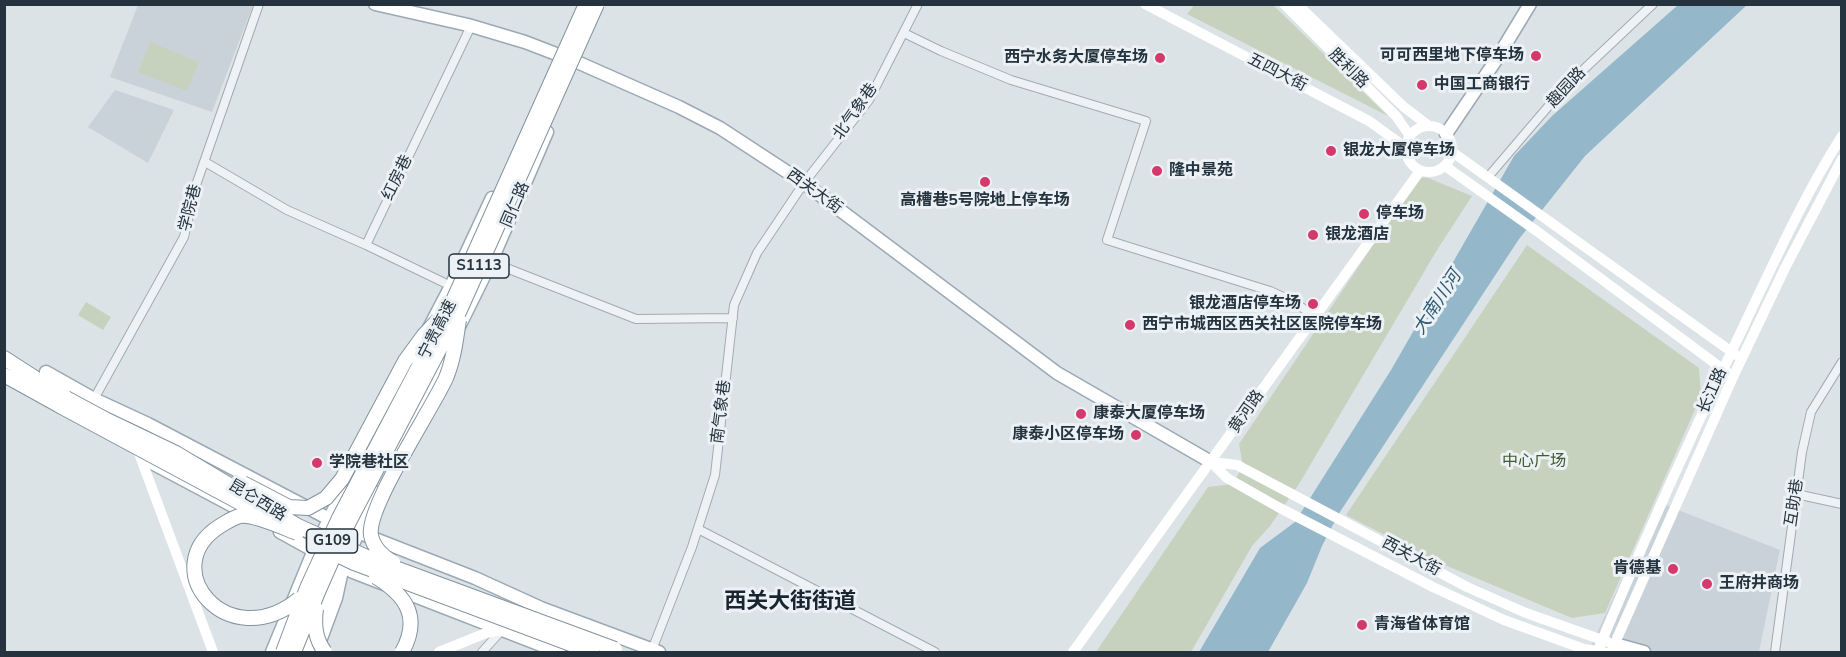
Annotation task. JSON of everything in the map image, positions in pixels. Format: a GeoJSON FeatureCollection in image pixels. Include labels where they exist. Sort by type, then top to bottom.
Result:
{"type":"FeatureCollection","features":[{"type":"Feature","properties":{"kind":"highway","name":"宁贵高速"},"geometry":{"type":"LineString","coordinates":[[456,307],[586,4]]}},
{"type":"Feature","properties":{"kind":"highway","name":"宁贵高速"},"geometry":{"type":"LineString","coordinates":[[283,652],[312,590],[349,522],[456,307],[597,4]]}},
{"type":"Feature","properties":{"kind":"highway"},"geometry":{"type":"LineString","coordinates":[[176,453],[212,467],[289,507],[308,508],[326,498],[342,479],[405,361],[424,335],[456,307]]}},
{"type":"Feature","properties":{"kind":"highway"},"geometry":{"type":"LineString","coordinates":[[456,307],[454,352],[446,378],[375,510],[370,534],[381,554],[390,561],[465,589],[481,598]]}},
{"type":"Feature","properties":{"kind":"highway"},"geometry":{"type":"LineString","coordinates":[[4,358],[46,372]]}},
{"type":"Feature","properties":{"kind":"highway","name":"昆仑西路"},"geometry":{"type":"LineString","coordinates":[[4,358],[59,403],[105,419],[176,453],[298,526],[371,559],[620,651]]}},
{"type":"Feature","properties":{"kind":"highway","name":"昆仑西路"},"geometry":{"type":"LineString","coordinates":[[4,375],[297,533],[338,556],[348,565],[592,652]]}},
{"type":"Feature","properties":{"kind":"highway"},"geometry":{"type":"LineString","coordinates":[[297,533],[241,516],[226,522],[210,533],[196,561],[195,580],[200,599],[223,622],[239,627],[256,628],[272,623],[312,590]]}},
{"type":"Feature","properties":{"kind":"highway"},"geometry":{"type":"LineString","coordinates":[[307,652],[335,579],[348,565],[385,582],[398,592],[406,603],[411,628],[409,640],[402,652]]}},
{"type":"Feature","properties":{"kind":"highway","name":"宁贵高速"},"geometry":{"type":"LineString","coordinates":[[294,652],[312,590]]}},
{"type":"Feature","properties":{"kind":"highway"},"geometry":{"type":"LineString","coordinates":[[312,590],[315,628],[319,645],[325,652]]}},
{"type":"Feature","properties":{"kind":"main road","name":"西关大街"},"geometry":{"type":"LineString","coordinates":[[375,4],[397,7],[471,26],[559,55],[679,107],[720,128],[804,183],[1057,373],[1211,462],[1227,478],[1433,587],[1504,620],[1584,649],[1613,648]]}},
{"type":"Feature","properties":{"kind":"main road","name":"同仁路"},"geometry":{"type":"LineString","coordinates":[[272,652],[328,519],[451,286],[559,55],[580,4]]}},
{"type":"Feature","properties":{"kind":"main road","name":"同仁路"},"geometry":{"type":"LineString","coordinates":[[316,652],[358,532],[491,262],[603,4]]}},
{"type":"Feature","properties":{"kind":"main road","name":"五四大街"},"geometry":{"type":"LineString","coordinates":[[1145,4],[1369,121],[1406,147]]}},
{"type":"Feature","properties":{"kind":"main road","name":"胜利路"},"geometry":{"type":"LineString","coordinates":[[1284,4],[1396,116],[1410,136]]}},
{"type":"Feature","properties":{"kind":"main road","name":"胜利路"},"geometry":{"type":"LineString","coordinates":[[1298,4],[1404,107],[1429,126]]}},
{"type":"Feature","properties":{"kind":"main road"},"geometry":{"type":"LineString","coordinates":[[1446,134],[1496,60],[1530,4]]}},
{"type":"Feature","properties":{"kind":"main road"},"geometry":{"type":"LineString","coordinates":[[1429,126],[1437,127],[1446,134],[1451,143],[1451,151],[1445,166],[1431,172],[1420,171],[1411,165],[1407,158],[1406,147],[1410,136],[1417,129],[1429,126]]}},
{"type":"Feature","properties":{"kind":"main road","name":"长江路"},"geometry":{"type":"LineString","coordinates":[[1600,649],[1731,351],[1828,157],[1842,136]]}},
{"type":"Feature","properties":{"kind":"main road"},"geometry":{"type":"LineString","coordinates":[[1451,151],[1742,358]]}},
{"type":"Feature","properties":{"kind":"main road","name":"长江路"},"geometry":{"type":"LineString","coordinates":[[1613,648],[1732,376],[1842,159]]}},
{"type":"Feature","properties":{"kind":"main road"},"geometry":{"type":"LineString","coordinates":[[1445,166],[1732,376]]}},
{"type":"Feature","properties":{"kind":"main road","name":"黄河路"},"geometry":{"type":"LineString","coordinates":[[1073,652],[1420,171]]}},
{"type":"Feature","properties":{"kind":"main road"},"geometry":{"type":"LineString","coordinates":[[46,372],[328,519],[651,652]]}},
{"type":"Feature","properties":{"kind":"main road"},"geometry":{"type":"LineString","coordinates":[[59,403],[140,456],[314,550],[559,652]]}},
{"type":"Feature","properties":{"kind":"main road"},"geometry":{"type":"LineString","coordinates":[[140,456],[213,652]]}},
{"type":"Feature","properties":{"kind":"main road","name":"西关大街"},"geometry":{"type":"LineString","coordinates":[[1211,462],[1237,465],[1467,587],[1600,649]]}},
{"type":"Feature","properties":{"kind":"main road"},"geometry":{"type":"LineString","coordinates":[[439,652],[486,633],[502,630]]}},
{"type":"Feature","properties":{"kind":"main road"},"geometry":{"type":"LineString","coordinates":[[1613,648],[1644,652]]}},
{"type":"Feature","properties":{"kind":"street","name":"学院巷"},"geometry":{"type":"LineString","coordinates":[[94,399],[184,237],[195,188],[259,4]]}},
{"type":"Feature","properties":{"kind":"street","name":"北气象巷"},"geometry":{"type":"LineString","coordinates":[[804,183],[869,100],[918,4]]}},
{"type":"Feature","properties":{"kind":"street","name":"趣园路"},"geometry":{"type":"LineString","coordinates":[[1491,179],[1564,88],[1653,4]]}},
{"type":"Feature","properties":{"kind":"street","name":"红房巷"},"geometry":{"type":"LineString","coordinates":[[366,245],[471,26]]}},
{"type":"Feature","properties":{"kind":"street"},"geometry":{"type":"LineString","coordinates":[[904,33],[1011,80],[1146,121],[1107,240],[1270,291],[1294,302],[1314,316]]}},
{"type":"Feature","properties":{"kind":"street"},"geometry":{"type":"LineString","coordinates":[[205,162],[287,210],[451,286]]}},
{"type":"Feature","properties":{"kind":"street","name":"南气象巷"},"geometry":{"type":"LineString","coordinates":[[651,652],[698,529],[715,475],[734,305],[757,253],[804,183]]}},
{"type":"Feature","properties":{"kind":"street"},"geometry":{"type":"LineString","coordinates":[[491,262],[636,319],[733,318]]}},
{"type":"Feature","properties":{"kind":"street","name":"互助巷"},"geometry":{"type":"LineString","coordinates":[[1775,652],[1802,452],[1811,412],[1842,362]]}},
{"type":"Feature","properties":{"kind":"street"},"geometry":{"type":"LineString","coordinates":[[1796,494],[1842,504]]}},
{"type":"Feature","properties":{"kind":"street"},"geometry":{"type":"LineString","coordinates":[[698,529],[935,652]]}},
{"type":"Feature","properties":{"kind":"street"},"geometry":{"type":"LineString","coordinates":[[482,652],[502,630]]}},
{"type":"Feature","properties":{"kind":"shaded area"},"geometry":{"type":"Polygon","coordinates":[[[138,5],[253,5],[212,112],[110,77],[138,5]]]}},
{"type":"Feature","properties":{"kind":"shaded area"},"geometry":{"type":"Polygon","coordinates":[[[115,90],[174,110],[148,163],[88,127],[115,90]]]}},
{"type":"Feature","properties":{"kind":"shaded area"},"geometry":{"type":"Polygon","coordinates":[[[1658,502],[1780,550],[1759,652],[1588,652],[1658,502]]]}},
{"type":"Feature","properties":{"kind":"green space"},"geometry":{"type":"Polygon","coordinates":[[[1195,4],[1273,5],[1388,116],[1187,14],[1195,4]]]}},
{"type":"Feature","properties":{"kind":"green space"},"geometry":{"type":"Polygon","coordinates":[[[150,42],[199,62],[187,91],[138,72],[150,42]]]}},
{"type":"Feature","properties":{"kind":"green space"},"geometry":{"type":"Polygon","coordinates":[[[1419,177],[1428,178],[1472,196],[1437,250],[1299,484],[1270,526],[1252,546],[1191,652],[1096,652],[1208,487],[1233,484],[1243,466],[1239,444],[1419,177]]]}},
{"type":"Feature","properties":{"kind":"green space","name":"中心广场"},"geometry":{"type":"Polygon","coordinates":[[[1527,245],[1699,368],[1701,396],[1605,613],[1572,618],[1435,561],[1346,515],[1527,245]]]}},
{"type":"Feature","properties":{"kind":"green space"},"geometry":{"type":"Polygon","coordinates":[[[86,302],[111,317],[103,330],[78,315],[86,302]]]}},
{"type":"Feature","properties":{"kind":"water","name":"大南川河"},"geometry":{"type":"Polygon","coordinates":[[[1678,5],[1747,5],[1585,156],[1519,239],[1338,515],[1307,583],[1268,652],[1199,652],[1260,548],[1295,522],[1391,370],[1514,156],[1552,116],[1678,5]]]}},
{"type":"Feature","properties":{"kind":"place","name":"可可西里地下停车场"},"geometry":{"type":"Point","coordinates":[1536,56]}},
{"type":"Feature","properties":{"kind":"place","name":"西宁水务大厦停车场"},"geometry":{"type":"Point","coordinates":[1160,58]}},
{"type":"Feature","properties":{"kind":"place","name":"中国工商银行"},"geometry":{"type":"Point","coordinates":[1422,85]}},
{"type":"Feature","properties":{"kind":"place","name":"银龙大厦停车场"},"geometry":{"type":"Point","coordinates":[1331,151]}},
{"type":"Feature","properties":{"kind":"place","name":"隆中景苑"},"geometry":{"type":"Point","coordinates":[1157,171]}},
{"type":"Feature","properties":{"kind":"place","name":"高槽巷5号院地上停车场"},"geometry":{"type":"Point","coordinates":[985,182]}},
{"type":"Feature","properties":{"kind":"place","name":"停车场"},"geometry":{"type":"Point","coordinates":[1364,214]}},
{"type":"Feature","properties":{"kind":"place","name":"银龙酒店"},"geometry":{"type":"Point","coordinates":[1313,235]}},
{"type":"Feature","properties":{"kind":"place","name":"银龙酒店停车场"},"geometry":{"type":"Point","coordinates":[1313,304]}},
{"type":"Feature","properties":{"kind":"place","name":"西宁市城西区西关社区医院停车场"},"geometry":{"type":"Point","coordinates":[1130,325]}},
{"type":"Feature","properties":{"kind":"place","name":"康泰大厦停车场"},"geometry":{"type":"Point","coordinates":[1081,414]}},
{"type":"Feature","properties":{"kind":"place","name":"康泰小区停车场"},"geometry":{"type":"Point","coordinates":[1136,435]}},
{"type":"Feature","properties":{"kind":"place","name":"学院巷社区"},"geometry":{"type":"Point","coordinates":[317,463]}},
{"type":"Feature","properties":{"kind":"place","name":"肯德基"},"geometry":{"type":"Point","coordinates":[1673,569]}},
{"type":"Feature","properties":{"kind":"place","name":"王府井商场"},"geometry":{"type":"Point","coordinates":[1707,584]}},
{"type":"Feature","properties":{"kind":"place","name":"青海省体育馆"},"geometry":{"type":"Point","coordinates":[1362,625]}},
{"type":"Feature","properties":{"kind":"district","name":"西关大街街道"},"geometry":{"type":"Point","coordinates":[790,603]}}]}
